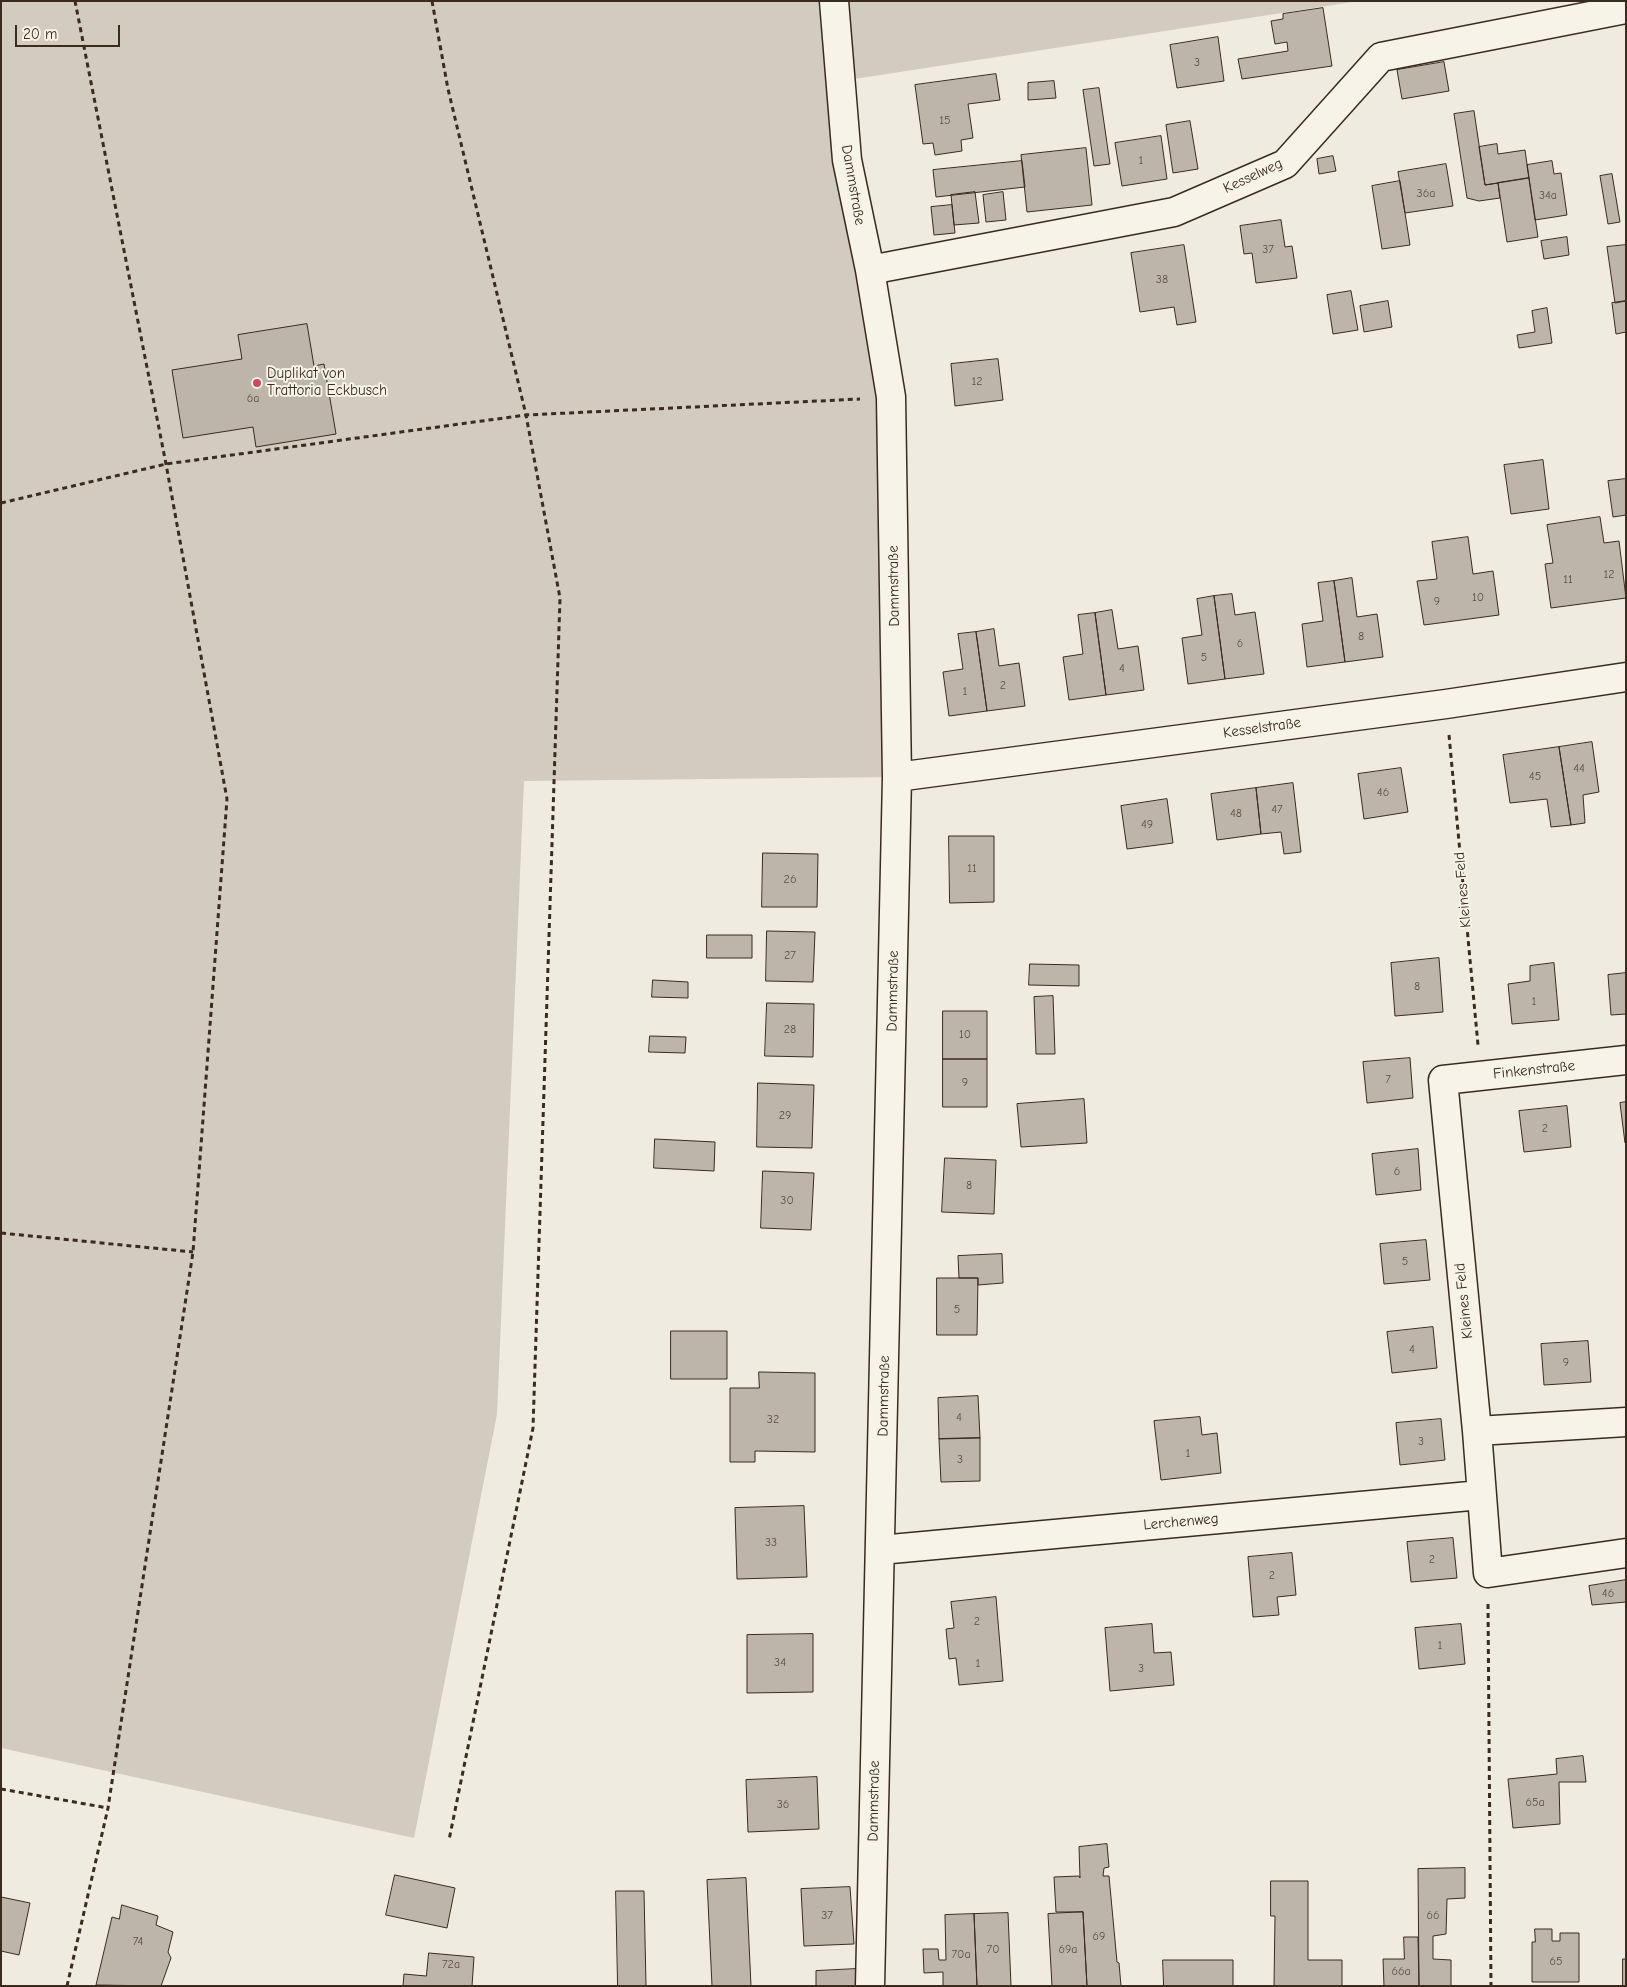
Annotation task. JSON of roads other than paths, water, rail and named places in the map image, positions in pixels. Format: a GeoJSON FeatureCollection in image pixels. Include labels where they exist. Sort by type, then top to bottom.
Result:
{"type":"FeatureCollection","features":[{"type":"Feature","properties":{"kind":"street","name":"Dammstraße"},"geometry":{"type":"LineString","coordinates":[[834,1],[847,160],[870,270],[891,397],[897,777],[870,1986]]}},
{"type":"Feature","properties":{"kind":"street","name":"Kesselweg"},"geometry":{"type":"LineString","coordinates":[[870,270],[1174,212],[1285,164],[1381,56],[1626,9]]}},
{"type":"Feature","properties":{"kind":"street","name":"Kesselstraße"},"geometry":{"type":"LineString","coordinates":[[897,777],[1446,704],[1626,677]]}},
{"type":"Feature","properties":{"kind":"street","name":"Finkenstraße"},"geometry":{"type":"LineString","coordinates":[[1443,1080],[1626,1060]]}},
{"type":"Feature","properties":{"kind":"street","name":"Kleines Feld"},"geometry":{"type":"LineString","coordinates":[[1443,1080],[1477,1431],[1488,1573],[1626,1553]]}},
{"type":"Feature","properties":{"kind":"street"},"geometry":{"type":"LineString","coordinates":[[1477,1431],[1626,1422]]}},
{"type":"Feature","properties":{"kind":"street","name":"Lerchenweg"},"geometry":{"type":"LineString","coordinates":[[880,1550],[1481,1495]]}},
{"type":"Feature","properties":{"kind":"place","name":"Duplikat von Trattoria Eckbusch"},"geometry":{"type":"Point","coordinates":[257,383]}}]}
